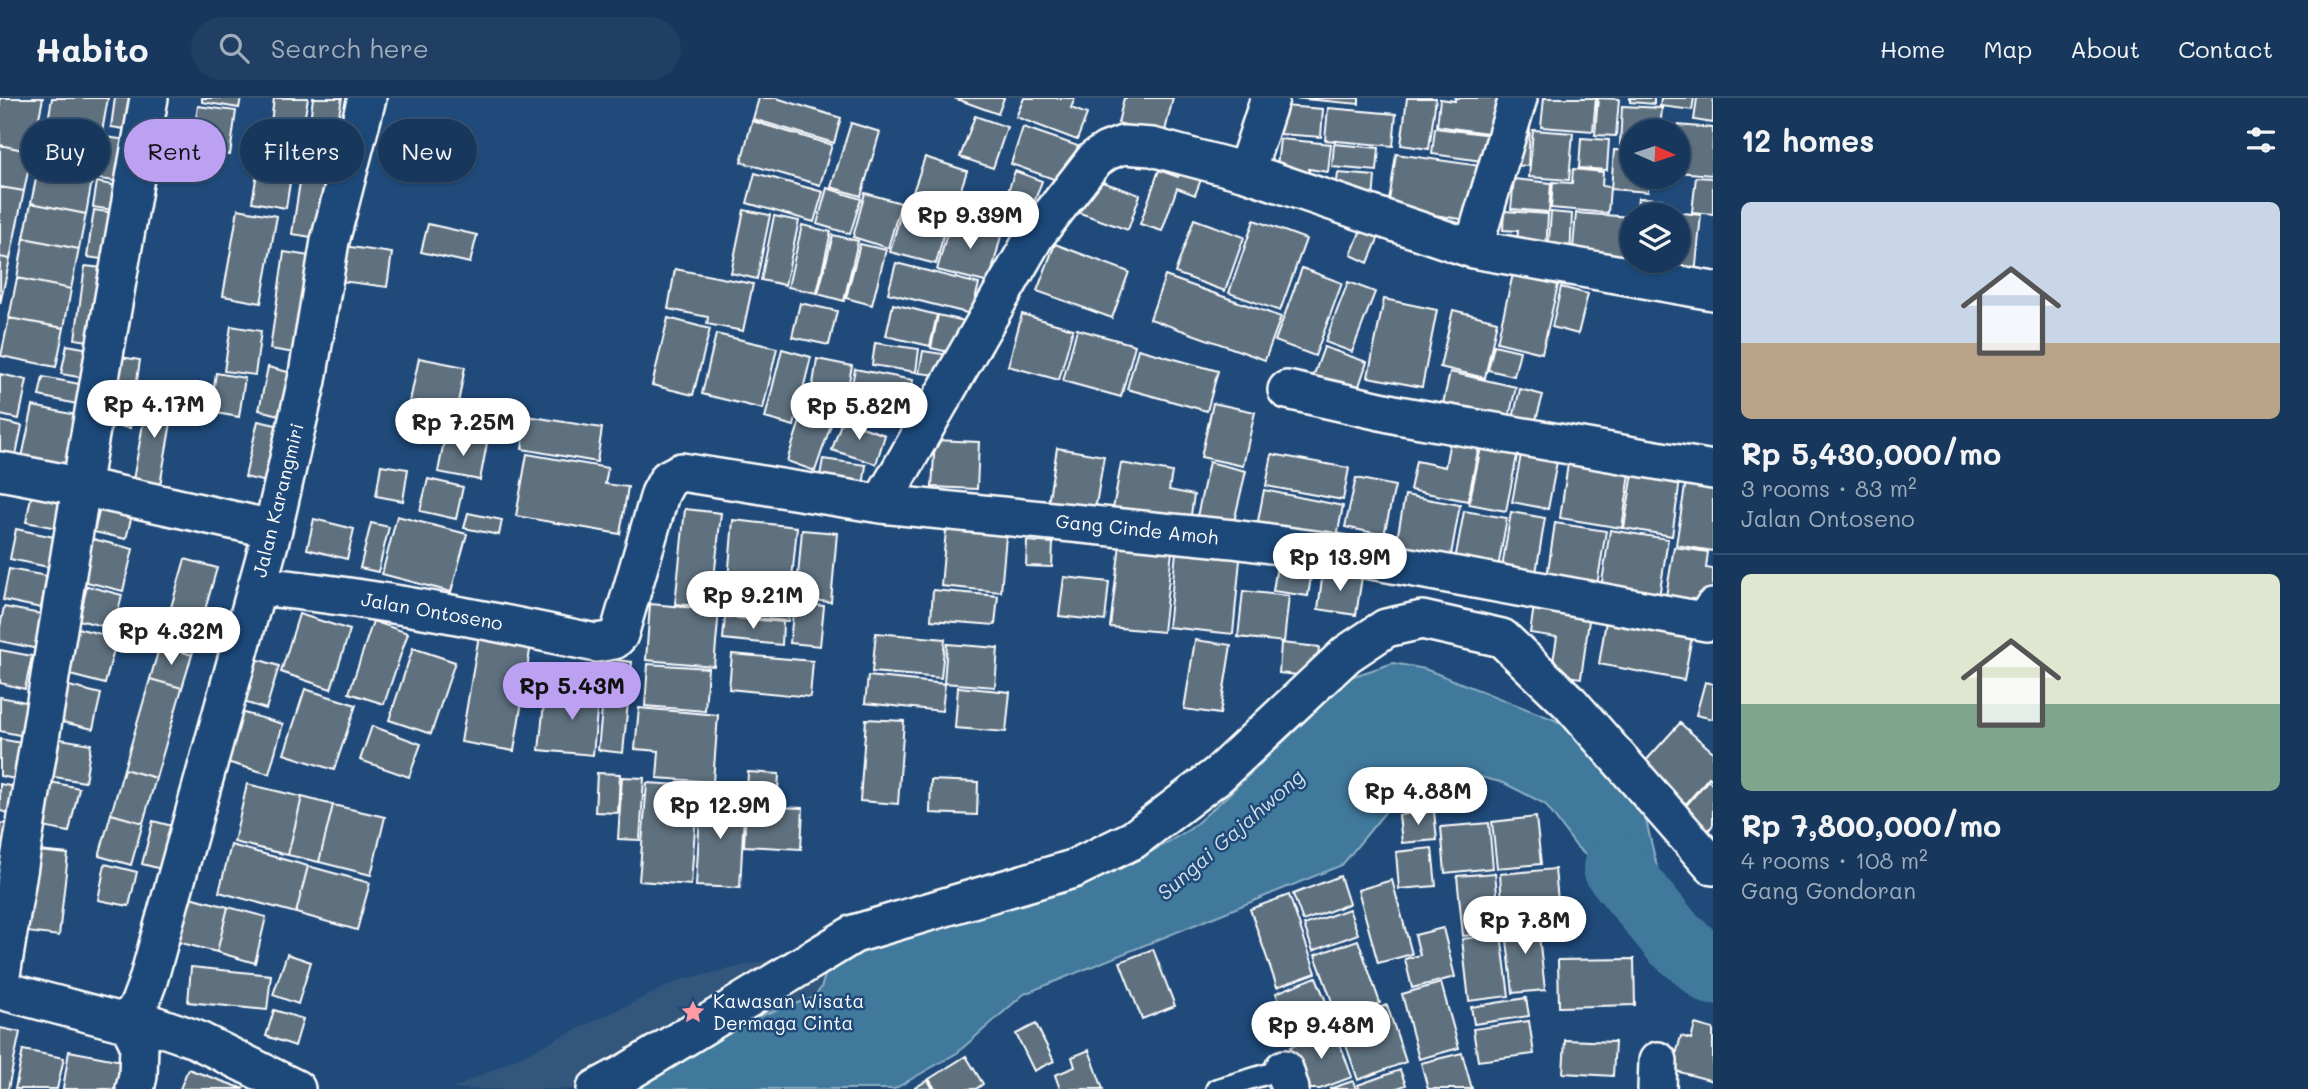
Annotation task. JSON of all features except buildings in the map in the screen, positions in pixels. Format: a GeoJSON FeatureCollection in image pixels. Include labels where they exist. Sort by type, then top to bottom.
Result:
{"type":"FeatureCollection","features":[{"type":"Feature","properties":{"kind":"street"},"geometry":{"type":"LineString","coordinates":[[0,981],[81,486],[149,98]]}},
{"type":"Feature","properties":{"kind":"street","name":"Jalan Karangmiri"},"geometry":{"type":"LineString","coordinates":[[128,1018],[139,1005],[148,981],[273,529],[307,380],[330,241],[366,98]]}},
{"type":"Feature","properties":{"kind":"street"},"geometry":{"type":"LineString","coordinates":[[1246,172],[1270,98]]}},
{"type":"Feature","properties":{"kind":"street"},"geometry":{"type":"LineString","coordinates":[[1473,249],[1518,98]]}},
{"type":"Feature","properties":{"kind":"street"},"geometry":{"type":"LineString","coordinates":[[881,504],[1035,236],[1095,159],[1123,145],[1152,147],[1246,172],[1473,249],[1713,291]]}},
{"type":"Feature","properties":{"kind":"street"},"geometry":{"type":"LineString","coordinates":[[1287,390],[1398,415],[1713,470]]}},
{"type":"Feature","properties":{"kind":"street"},"geometry":{"type":"LineString","coordinates":[[0,471],[81,486],[273,529]]}},
{"type":"Feature","properties":{"kind":"street","name":"Jalan Ontoseno"},"geometry":{"type":"LineString","coordinates":[[257,586],[332,593],[606,642],[619,635],[660,495],[668,479],[681,472],[881,504]]}},
{"type":"Feature","properties":{"kind":"street","name":"Gang Cinde Amoh"},"geometry":{"type":"LineString","coordinates":[[881,504],[1233,539],[1323,551],[1707,622],[1713,608]]}},
{"type":"Feature","properties":{"kind":"street"},"geometry":{"type":"LineString","coordinates":[[596,1089],[854,934],[1073,869],[1133,840],[1218,775],[1347,654],[1386,628],[1422,620],[1502,638],[1570,703],[1713,866]]}},
{"type":"Feature","properties":{"kind":"street"},"geometry":{"type":"LineString","coordinates":[[0,990],[118,1021],[128,1018],[195,1040],[296,1089]]}},
{"type":"Feature","properties":{"kind":"street"},"geometry":{"type":"LineString","coordinates":[[128,1018],[139,1044],[135,1089]]}},
{"type":"Feature","properties":{"kind":"lane"},"geometry":{"type":"LineString","coordinates":[[1216,1089],[1287,1079]]}},
{"type":"Feature","properties":{"kind":"shaded area","name":"Kawasan Wisata Dermaga Cinta"},"geometry":{"type":"Polygon","coordinates":[[[782,957],[830,960],[821,988],[813,998],[730,1026],[605,1089],[452,1089],[680,980],[782,957]]]}},
{"type":"Feature","properties":{"kind":"water"},"geometry":{"type":"Polygon","coordinates":[[[1393,663],[1425,669],[1555,720],[1611,757],[1641,799],[1674,939],[1576,846],[1545,804],[1504,783],[1457,771],[1409,792],[1386,811],[1342,865],[1024,994],[957,1053],[894,1089],[605,1089],[730,1026],[813,998],[821,988],[830,960],[851,948],[1151,852],[1190,829],[1351,677],[1393,663]]]}},
{"type":"Feature","properties":{"kind":"waterway","name":"Sungai Gajahwong"},"geometry":{"type":"LineString","coordinates":[[1616,868],[1674,939],[1713,972]]}},
{"type":"Feature","properties":{"kind":"place","name":"Kawasan Wisata Dermaga Cinta"},"geometry":{"type":"Point","coordinates":[693,1012]}}]}
